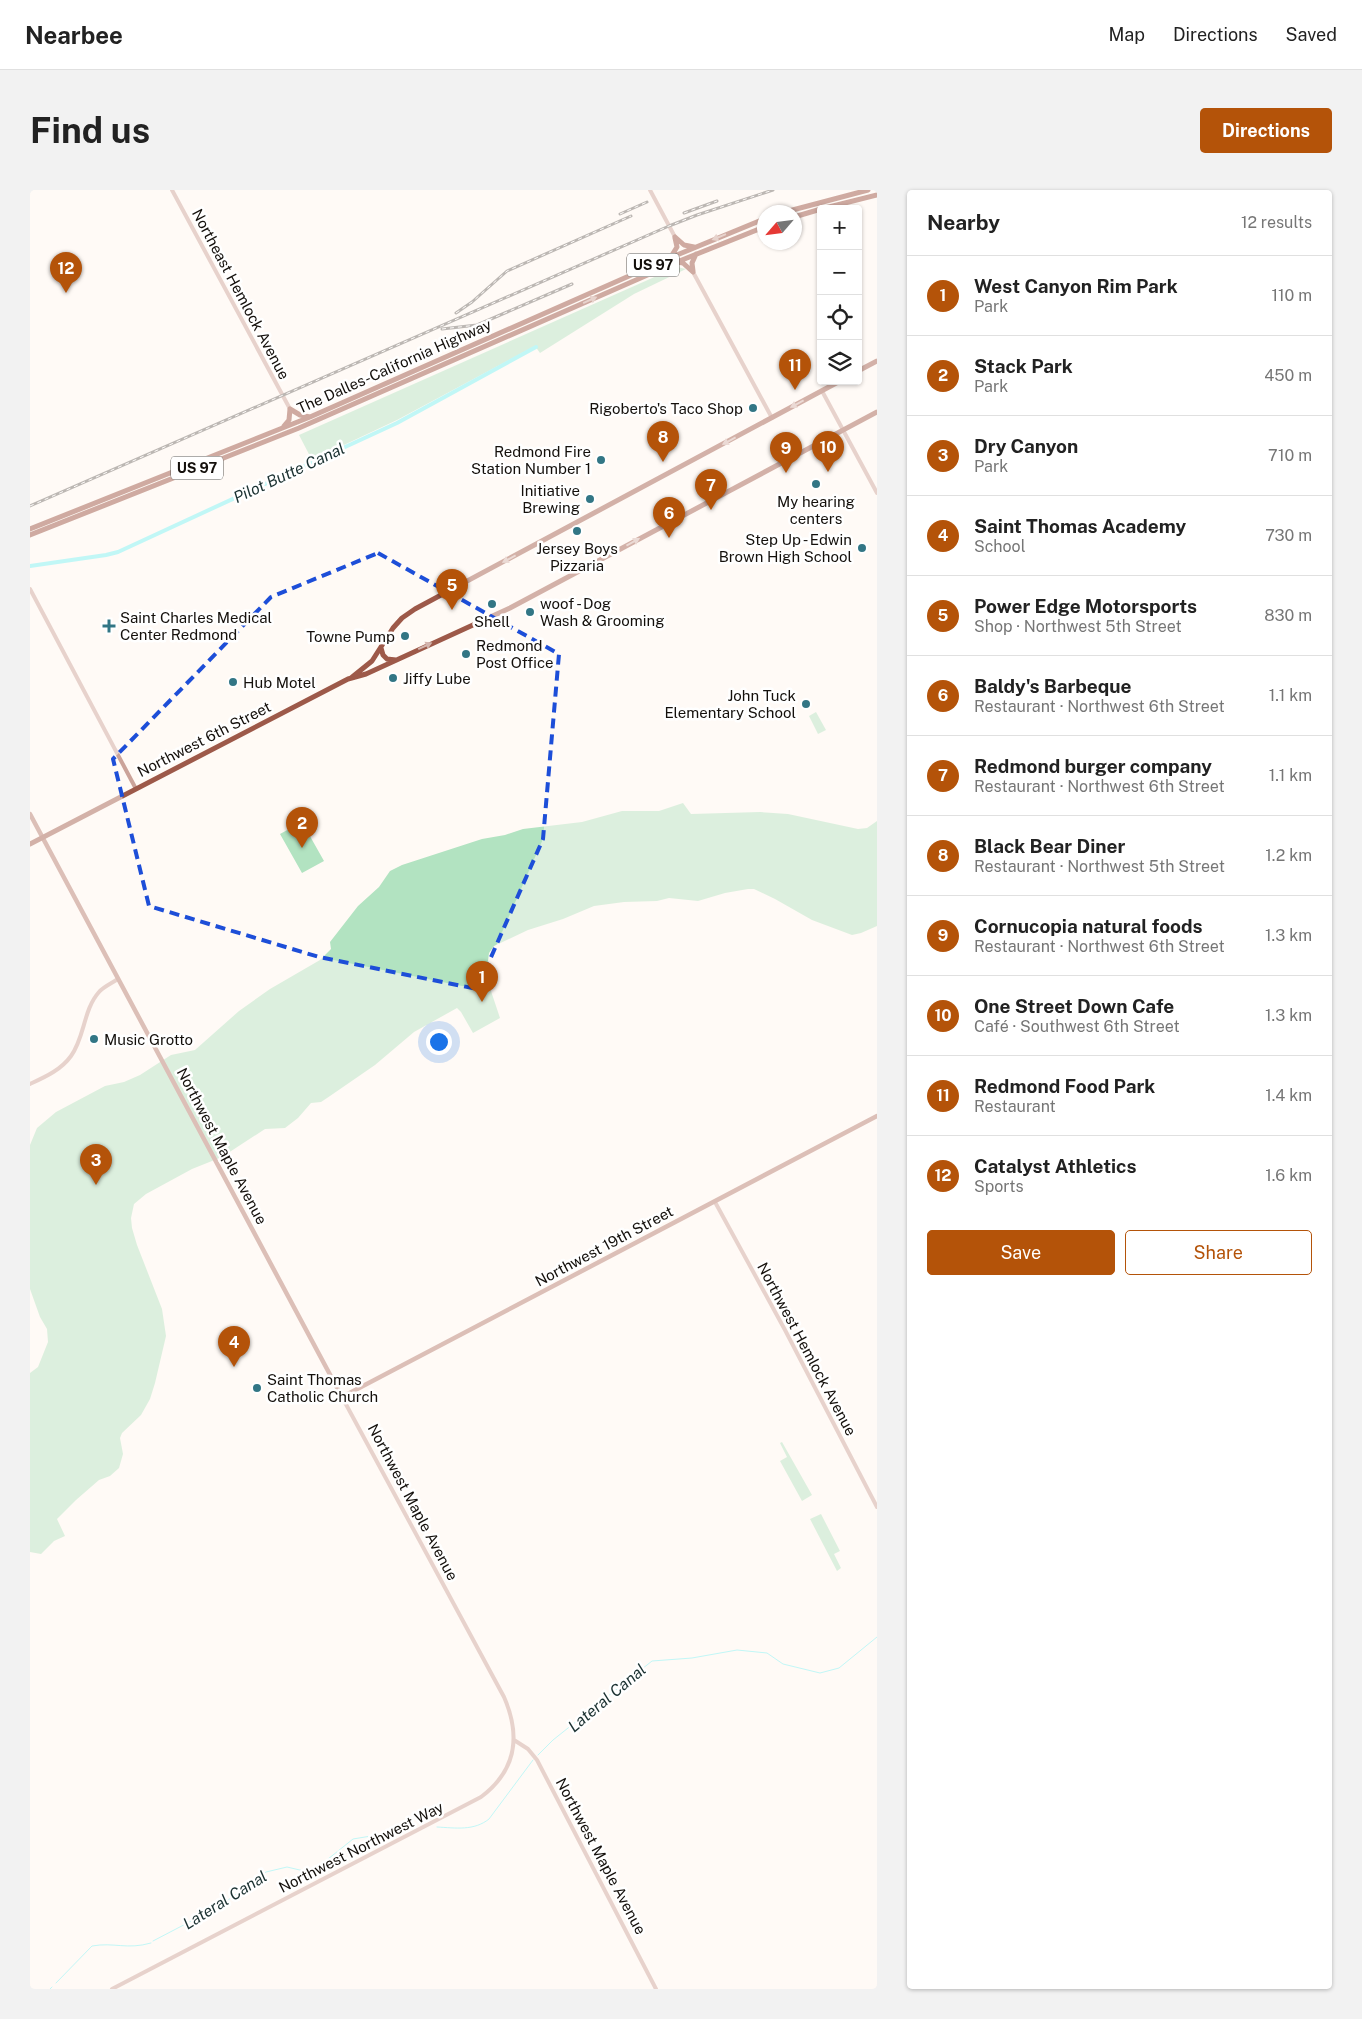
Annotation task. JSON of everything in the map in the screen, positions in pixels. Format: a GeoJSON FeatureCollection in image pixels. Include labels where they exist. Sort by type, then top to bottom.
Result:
{"type":"FeatureCollection","features":[{"type":"Feature","properties":{"kind":"highway"},"geometry":{"type":"LineString","coordinates":[[802,207],[868,190]]}},
{"type":"Feature","properties":{"kind":"highway"},"geometry":{"type":"LineString","coordinates":[[837,205],[877,195]]}},
{"type":"Feature","properties":{"kind":"highway"},"geometry":{"type":"LineString","coordinates":[[802,215],[817,210]]}},
{"type":"Feature","properties":{"kind":"highway","name":"The Dalles-California Highway"},"geometry":{"type":"LineString","coordinates":[[30,529],[310,417],[694,247],[757,223]]}},
{"type":"Feature","properties":{"kind":"highway","name":"The Dalles-California Highway"},"geometry":{"type":"LineString","coordinates":[[30,535],[298,428],[677,262],[757,230]]}},
{"type":"Feature","properties":{"kind":"highway"},"geometry":{"type":"LineString","coordinates":[[675,237],[684,245],[694,247]]}},
{"type":"Feature","properties":{"kind":"highway"},"geometry":{"type":"LineString","coordinates":[[672,257],[677,248],[675,237]]}},
{"type":"Feature","properties":{"kind":"highway"},"geometry":{"type":"LineString","coordinates":[[693,272],[692,263],[696,254]]}},
{"type":"Feature","properties":{"kind":"highway"},"geometry":{"type":"LineString","coordinates":[[677,262],[683,263],[693,272]]}},
{"type":"Feature","properties":{"kind":"highway"},"geometry":{"type":"LineString","coordinates":[[279,430],[289,420],[290,409],[300,415],[310,417]]}},
{"type":"Feature","properties":{"kind":"main road"},"geometry":{"type":"LineString","coordinates":[[862,369],[877,361]]}},
{"type":"Feature","properties":{"kind":"main road"},"geometry":{"type":"LineString","coordinates":[[348,679],[372,661],[393,628],[402,618],[415,609],[833,385]]}},
{"type":"Feature","properties":{"kind":"main road","name":"Northwest 6th Street"},"geometry":{"type":"LineString","coordinates":[[30,844],[348,679],[366,674],[510,608],[877,412]]}},
{"type":"Feature","properties":{"kind":"main road"},"geometry":{"type":"LineString","coordinates":[[381,648],[386,659],[397,660]]}},
{"type":"Feature","properties":{"kind":"main road","name":"Northwest Maple Avenue"},"geometry":{"type":"LineString","coordinates":[[30,814],[342,1397]]}},
{"type":"Feature","properties":{"kind":"main road","name":"Northwest 19th Street"},"geometry":{"type":"LineString","coordinates":[[342,1397],[877,1116]]}},
{"type":"Feature","properties":{"kind":"street","name":"Northeast Hemlock Avenue"},"geometry":{"type":"LineString","coordinates":[[172,190],[290,409]]}},
{"type":"Feature","properties":{"kind":"street"},"geometry":{"type":"LineString","coordinates":[[650,190],[675,237]]}},
{"type":"Feature","properties":{"kind":"street"},"geometry":{"type":"LineString","coordinates":[[693,272],[772,418]]}},
{"type":"Feature","properties":{"kind":"street"},"geometry":{"type":"LineString","coordinates":[[822,391],[877,493]]}},
{"type":"Feature","properties":{"kind":"street"},"geometry":{"type":"LineString","coordinates":[[30,589],[136,789]]}},
{"type":"Feature","properties":{"kind":"street"},"geometry":{"type":"LineString","coordinates":[[30,1084],[57,1070],[72,1056],[89,1010],[99,991],[118,979]]}},
{"type":"Feature","properties":{"kind":"street","name":"Northwest Hemlock Avenue"},"geometry":{"type":"LineString","coordinates":[[715,1202],[785,1330],[877,1508]]}},
{"type":"Feature","properties":{"kind":"street","name":"Northwest Maple Avenue"},"geometry":{"type":"LineString","coordinates":[[342,1397],[504,1697],[510,1711],[514,1740],[528,1749],[537,1760],[656,1989]]}},
{"type":"Feature","properties":{"kind":"street","name":"Northwest Northwest Way"},"geometry":{"type":"LineString","coordinates":[[112,1989],[481,1797],[491,1790],[505,1772],[510,1762],[514,1740]]}},
{"type":"Feature","properties":{"kind":"highlighted area"},"geometry":{"type":"Polygon","coordinates":[[[378,553],[559,654],[543,839],[477,989],[319,957],[149,906],[113,759],[271,597],[378,553]]]}},
{"type":"Feature","properties":{"kind":"green space"},"geometry":{"type":"Polygon","coordinates":[[[677,267],[686,269],[634,294],[540,353],[535,346],[397,420],[312,460],[299,435],[677,267]]]}},
{"type":"Feature","properties":{"kind":"green space"},"geometry":{"type":"Polygon","coordinates":[[[816,712],[826,730],[818,734],[809,716],[816,712]]]}},
{"type":"Feature","properties":{"kind":"green space"},"geometry":{"type":"Polygon","coordinates":[[[683,803],[691,814],[760,812],[788,814],[858,829],[867,828],[877,821],[877,926],[852,935],[812,920],[775,899],[754,889],[748,889],[698,901],[669,898],[657,901],[624,902],[594,906],[563,919],[528,930],[494,946],[489,953],[488,961],[493,975],[489,985],[500,1018],[473,1033],[457,1008],[414,1032],[375,1065],[321,1102],[311,1103],[298,1118],[285,1128],[265,1129],[222,1157],[192,1169],[146,1194],[134,1204],[131,1218],[132,1228],[162,1309],[166,1336],[150,1399],[141,1415],[122,1433],[120,1438],[123,1454],[119,1468],[110,1476],[99,1480],[57,1519],[65,1536],[54,1541],[41,1554],[30,1552],[30,1373],[38,1367],[48,1342],[47,1329],[40,1317],[30,1289],[30,1145],[37,1128],[56,1112],[105,1086],[124,1082],[140,1075],[171,1055],[195,1050],[239,1011],[270,989],[320,960],[331,949],[330,942],[358,906],[379,887],[390,871],[402,865],[482,839],[505,835],[523,829],[582,822],[622,811],[659,811],[683,803]]]}},
{"type":"Feature","properties":{"kind":"green space"},"geometry":{"type":"Polygon","coordinates":[[[302,822],[324,861],[302,873],[280,834],[302,822]]]}},
{"type":"Feature","properties":{"kind":"green space"},"geometry":{"type":"Polygon","coordinates":[[[782,1442],[812,1495],[802,1501],[780,1461],[787,1457],[780,1443],[782,1442]]]}},
{"type":"Feature","properties":{"kind":"green space"},"geometry":{"type":"Polygon","coordinates":[[[821,1514],[840,1551],[834,1554],[841,1568],[837,1571],[810,1519],[821,1514]]]}},
{"type":"Feature","properties":{"kind":"waterway","name":"Pilot Butte Canal"},"geometry":{"type":"LineString","coordinates":[[30,566],[118,552],[397,423],[536,347]]}},
{"type":"Feature","properties":{"kind":"waterway","name":"Lateral Canal"},"geometry":{"type":"LineString","coordinates":[[538,1755],[553,1740],[652,1661],[692,1658],[737,1650],[767,1653],[783,1664],[820,1673],[839,1668],[877,1637]]}},
{"type":"Feature","properties":{"kind":"waterway","name":"Lateral Canal"},"geometry":{"type":"LineString","coordinates":[[437,1827],[471,1827],[489,1819],[533,1760]]}},
{"type":"Feature","properties":{"kind":"waterway","name":"Lateral Canal"},"geometry":{"type":"LineString","coordinates":[[153,1941],[220,1906],[266,1872],[287,1867],[304,1871],[318,1867],[353,1839],[407,1830]]}},
{"type":"Feature","properties":{"kind":"waterway","name":"Lateral Canal"},"geometry":{"type":"LineString","coordinates":[[56,1983],[92,1946],[135,1946],[151,1943]]}},
{"type":"Feature","properties":{"kind":"railway"},"geometry":{"type":"LineString","coordinates":[[30,506],[669,226],[773,190]]}},
{"type":"Feature","properties":{"kind":"railway"},"geometry":{"type":"LineString","coordinates":[[684,213],[717,201]]}},
{"type":"Feature","properties":{"kind":"railway"},"geometry":{"type":"LineString","coordinates":[[620,214],[647,202]]}},
{"type":"Feature","properties":{"kind":"railway"},"geometry":{"type":"LineString","coordinates":[[456,313],[472,302],[507,271],[631,216]]}},
{"type":"Feature","properties":{"kind":"railway"},"geometry":{"type":"LineString","coordinates":[[442,329],[477,325],[572,284]]}},
{"type":"Feature","properties":{"kind":"place","name":"Catalyst Athletics"},"geometry":{"type":"Point","coordinates":[66,293]}},
{"type":"Feature","properties":{"kind":"place","name":"Redmond Food Park"},"geometry":{"type":"Point","coordinates":[795,390]}},
{"type":"Feature","properties":{"kind":"place","name":"Rigoberto's Taco Shop"},"geometry":{"type":"Point","coordinates":[753,408]}},
{"type":"Feature","properties":{"kind":"place","name":"Redmond Fire Station Number 1"},"geometry":{"type":"Point","coordinates":[601,460]}},
{"type":"Feature","properties":{"kind":"place","name":"Black Bear Diner"},"geometry":{"type":"Point","coordinates":[663,462]}},
{"type":"Feature","properties":{"kind":"place","name":"One Street Down Cafe"},"geometry":{"type":"Point","coordinates":[828,472]}},
{"type":"Feature","properties":{"kind":"place","name":"Cornucopia natural foods"},"geometry":{"type":"Point","coordinates":[786,473]}},
{"type":"Feature","properties":{"kind":"place","name":"My hearing centers"},"geometry":{"type":"Point","coordinates":[816,484]}},
{"type":"Feature","properties":{"kind":"place","name":"Initiative Brewing"},"geometry":{"type":"Point","coordinates":[590,499]}},
{"type":"Feature","properties":{"kind":"place","name":"Redmond burger company"},"geometry":{"type":"Point","coordinates":[711,510]}},
{"type":"Feature","properties":{"kind":"place","name":"Jersey Boys Pizzaria"},"geometry":{"type":"Point","coordinates":[577,531]}},
{"type":"Feature","properties":{"kind":"place","name":"Baldy's Barbeque"},"geometry":{"type":"Point","coordinates":[669,538]}},
{"type":"Feature","properties":{"kind":"place","name":"Step Up - Edwin Brown High School"},"geometry":{"type":"Point","coordinates":[862,548]}},
{"type":"Feature","properties":{"kind":"place","name":"Shell"},"geometry":{"type":"Point","coordinates":[492,604]}},
{"type":"Feature","properties":{"kind":"place","name":"Power Edge Motorsports"},"geometry":{"type":"Point","coordinates":[452,610]}},
{"type":"Feature","properties":{"kind":"place","name":"woof - Dog Wash & Grooming"},"geometry":{"type":"Point","coordinates":[530,612]}},
{"type":"Feature","properties":{"kind":"place","name":"Saint Charles Medical Center Redmond"},"geometry":{"type":"Point","coordinates":[109,626]}},
{"type":"Feature","properties":{"kind":"place","name":"Towne Pump"},"geometry":{"type":"Point","coordinates":[405,636]}},
{"type":"Feature","properties":{"kind":"place","name":"Redmond Post Office"},"geometry":{"type":"Point","coordinates":[466,654]}},
{"type":"Feature","properties":{"kind":"place","name":"Jiffy Lube"},"geometry":{"type":"Point","coordinates":[393,678]}},
{"type":"Feature","properties":{"kind":"place","name":"Hub Motel"},"geometry":{"type":"Point","coordinates":[233,682]}},
{"type":"Feature","properties":{"kind":"place","name":"John Tuck Elementary School"},"geometry":{"type":"Point","coordinates":[806,704]}},
{"type":"Feature","properties":{"kind":"place","name":"Stack Park"},"geometry":{"type":"Point","coordinates":[302,848]}},
{"type":"Feature","properties":{"kind":"place","name":"West Canyon Rim Park"},"geometry":{"type":"Point","coordinates":[482,1002]}},
{"type":"Feature","properties":{"kind":"place","name":"Music Grotto"},"geometry":{"type":"Point","coordinates":[94,1039]}},
{"type":"Feature","properties":{"kind":"place","name":"Dry Canyon"},"geometry":{"type":"Point","coordinates":[96,1185]}},
{"type":"Feature","properties":{"kind":"place","name":"Saint Thomas Academy"},"geometry":{"type":"Point","coordinates":[234,1367]}},
{"type":"Feature","properties":{"kind":"place","name":"Saint Thomas Catholic Church"},"geometry":{"type":"Point","coordinates":[257,1388]}}]}
